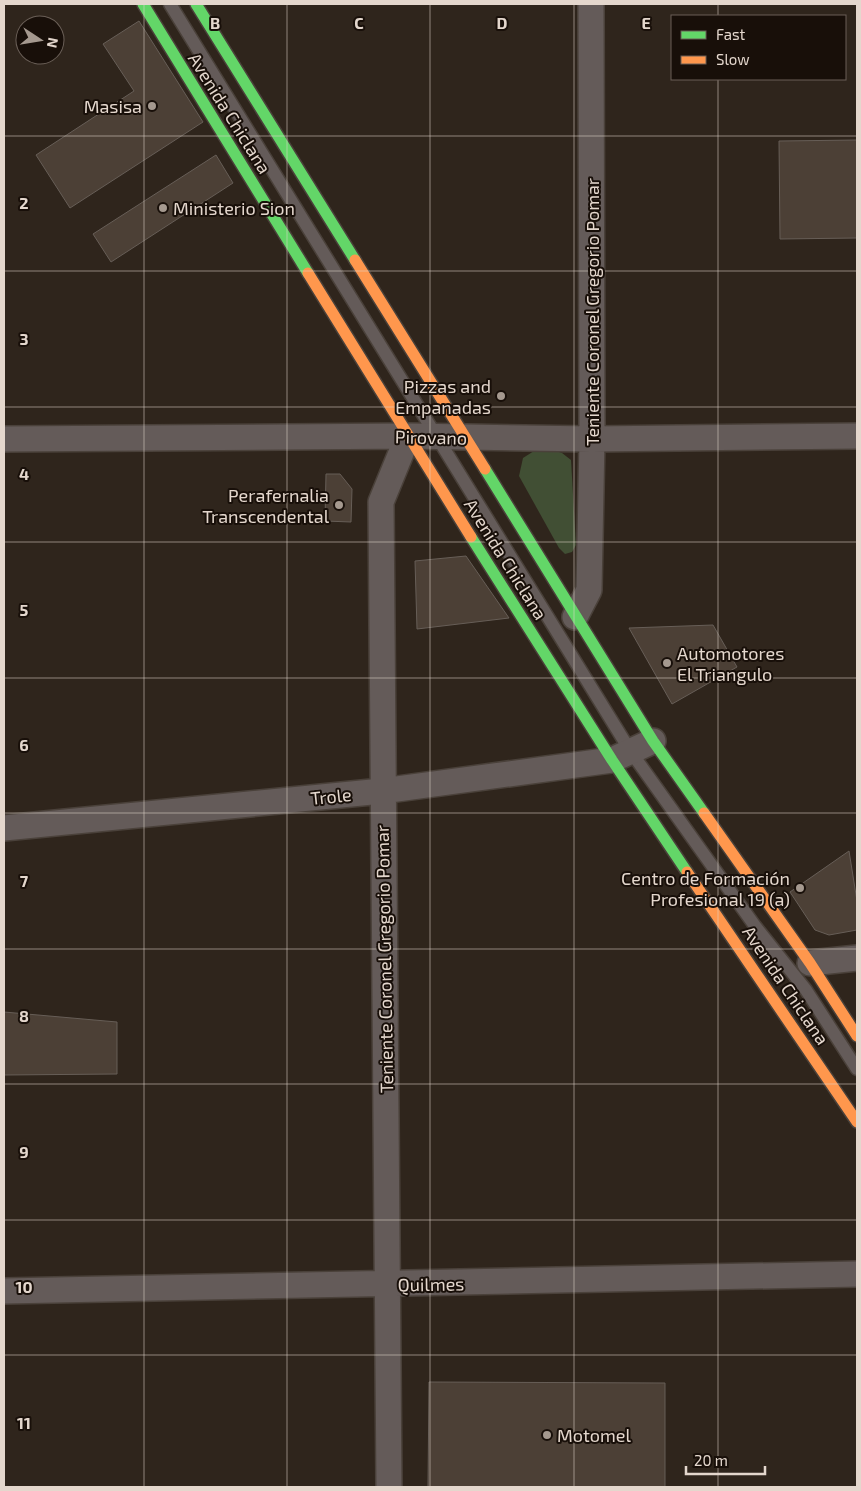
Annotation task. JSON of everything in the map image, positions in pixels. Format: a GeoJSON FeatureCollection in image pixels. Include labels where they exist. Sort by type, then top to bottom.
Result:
{"type":"FeatureCollection","features":[{"type":"Feature","properties":{"kind":"main road","name":"Avenida Chiclana"},"geometry":{"type":"LineString","coordinates":[[143,4],[408,436],[621,756],[857,1122]]}},
{"type":"Feature","properties":{"kind":"main road","name":"Avenida Chiclana"},"geometry":{"type":"LineString","coordinates":[[196,4],[653,741],[810,963],[857,1036]]}},
{"type":"Feature","properties":{"kind":"street","name":"Teniente Coronel Gregorio Pomar"},"geometry":{"type":"LineString","coordinates":[[575,617],[589,590],[592,439],[591,4]]}},
{"type":"Feature","properties":{"kind":"street","name":"Pirovano"},"geometry":{"type":"LineString","coordinates":[[4,439],[408,436],[592,439],[857,436]]}},
{"type":"Feature","properties":{"kind":"street","name":"Teniente Coronel Gregorio Pomar"},"geometry":{"type":"LineString","coordinates":[[389,1487],[381,502],[408,436]]}},
{"type":"Feature","properties":{"kind":"street","name":"Trole"},"geometry":{"type":"LineString","coordinates":[[4,828],[382,791],[621,756],[653,741]]}},
{"type":"Feature","properties":{"kind":"street"},"geometry":{"type":"LineString","coordinates":[[810,963],[857,958]]}},
{"type":"Feature","properties":{"kind":"street","name":"Quilmes"},"geometry":{"type":"LineString","coordinates":[[4,1291],[857,1274]]}},
{"type":"Feature","properties":{"kind":"lane"},"geometry":{"type":"LineString","coordinates":[[170,4],[438,437],[621,756],[806,990],[857,1068]]}},
{"type":"Feature","properties":{"kind":"green space"},"geometry":{"type":"Polygon","coordinates":[[[553,450],[562,453],[571,460],[576,545],[572,552],[565,554],[559,548],[519,476],[523,458],[534,451],[553,450]]]}},
{"type":"Feature","properties":{"kind":"building","name":"Masisa"},"geometry":{"type":"Polygon","coordinates":[[[139,21],[203,122],[70,208],[36,155],[134,91],[103,44],[139,21]]]}},
{"type":"Feature","properties":{"kind":"building"},"geometry":{"type":"Polygon","coordinates":[[[857,140],[857,238],[780,239],[779,141],[857,140]]]}},
{"type":"Feature","properties":{"kind":"building","name":"Ministerio Sion"},"geometry":{"type":"Polygon","coordinates":[[[216,155],[233,183],[111,262],[93,234],[216,155]]]}},
{"type":"Feature","properties":{"kind":"building","name":"Perafernalia Transcendental"},"geometry":{"type":"Polygon","coordinates":[[[326,474],[340,474],[352,489],[351,522],[325,521],[326,474]]]}},
{"type":"Feature","properties":{"kind":"building"},"geometry":{"type":"Polygon","coordinates":[[[466,556],[509,618],[417,629],[415,561],[466,556]]]}},
{"type":"Feature","properties":{"kind":"building"},"geometry":{"type":"Polygon","coordinates":[[[713,625],[737,667],[672,704],[629,628],[713,625]]]}},
{"type":"Feature","properties":{"kind":"building"},"geometry":{"type":"Polygon","coordinates":[[[849,851],[857,901],[857,930],[829,935],[815,930],[790,892],[849,851]]]}},
{"type":"Feature","properties":{"kind":"building"},"geometry":{"type":"Polygon","coordinates":[[[4,1012],[117,1022],[117,1074],[4,1075],[4,1012]]]}},
{"type":"Feature","properties":{"kind":"building","name":"Motomel"},"geometry":{"type":"Polygon","coordinates":[[[429,1382],[665,1383],[665,1487],[428,1487],[429,1382]]]}},
{"type":"Feature","properties":{"kind":"traffic: fast"},"geometry":{"type":"LineString","coordinates":[[143,4],[308,273]]}},
{"type":"Feature","properties":{"kind":"traffic: fast"},"geometry":{"type":"LineString","coordinates":[[196,4],[355,260]]}},
{"type":"Feature","properties":{"kind":"traffic: fast"},"geometry":{"type":"LineString","coordinates":[[485,469],[653,741],[704,813]]}},
{"type":"Feature","properties":{"kind":"traffic: fast"},"geometry":{"type":"LineString","coordinates":[[471,537],[612,760],[687,872]]}},
{"type":"Feature","properties":{"kind":"traffic: slow"},"geometry":{"type":"LineString","coordinates":[[355,260],[485,469]]}},
{"type":"Feature","properties":{"kind":"traffic: slow"},"geometry":{"type":"LineString","coordinates":[[308,273],[471,537]]}},
{"type":"Feature","properties":{"kind":"traffic: slow"},"geometry":{"type":"LineString","coordinates":[[704,813],[810,963],[857,1036]]}},
{"type":"Feature","properties":{"kind":"traffic: slow"},"geometry":{"type":"LineString","coordinates":[[687,872],[857,1122]]}},
{"type":"Feature","properties":{"kind":"place","name":"Masisa"},"geometry":{"type":"Point","coordinates":[152,106]}},
{"type":"Feature","properties":{"kind":"place","name":"Ministerio Sion"},"geometry":{"type":"Point","coordinates":[163,208]}},
{"type":"Feature","properties":{"kind":"place","name":"Pizzas and Empanadas"},"geometry":{"type":"Point","coordinates":[501,396]}},
{"type":"Feature","properties":{"kind":"place","name":"Perafernalia Transcendental"},"geometry":{"type":"Point","coordinates":[339,505]}},
{"type":"Feature","properties":{"kind":"place","name":"Automotores El Triangulo"},"geometry":{"type":"Point","coordinates":[667,663]}},
{"type":"Feature","properties":{"kind":"place","name":"Centro de Formación Profesional 19 (a)"},"geometry":{"type":"Point","coordinates":[800,888]}},
{"type":"Feature","properties":{"kind":"place","name":"Motomel"},"geometry":{"type":"Point","coordinates":[547,1435]}}]}
